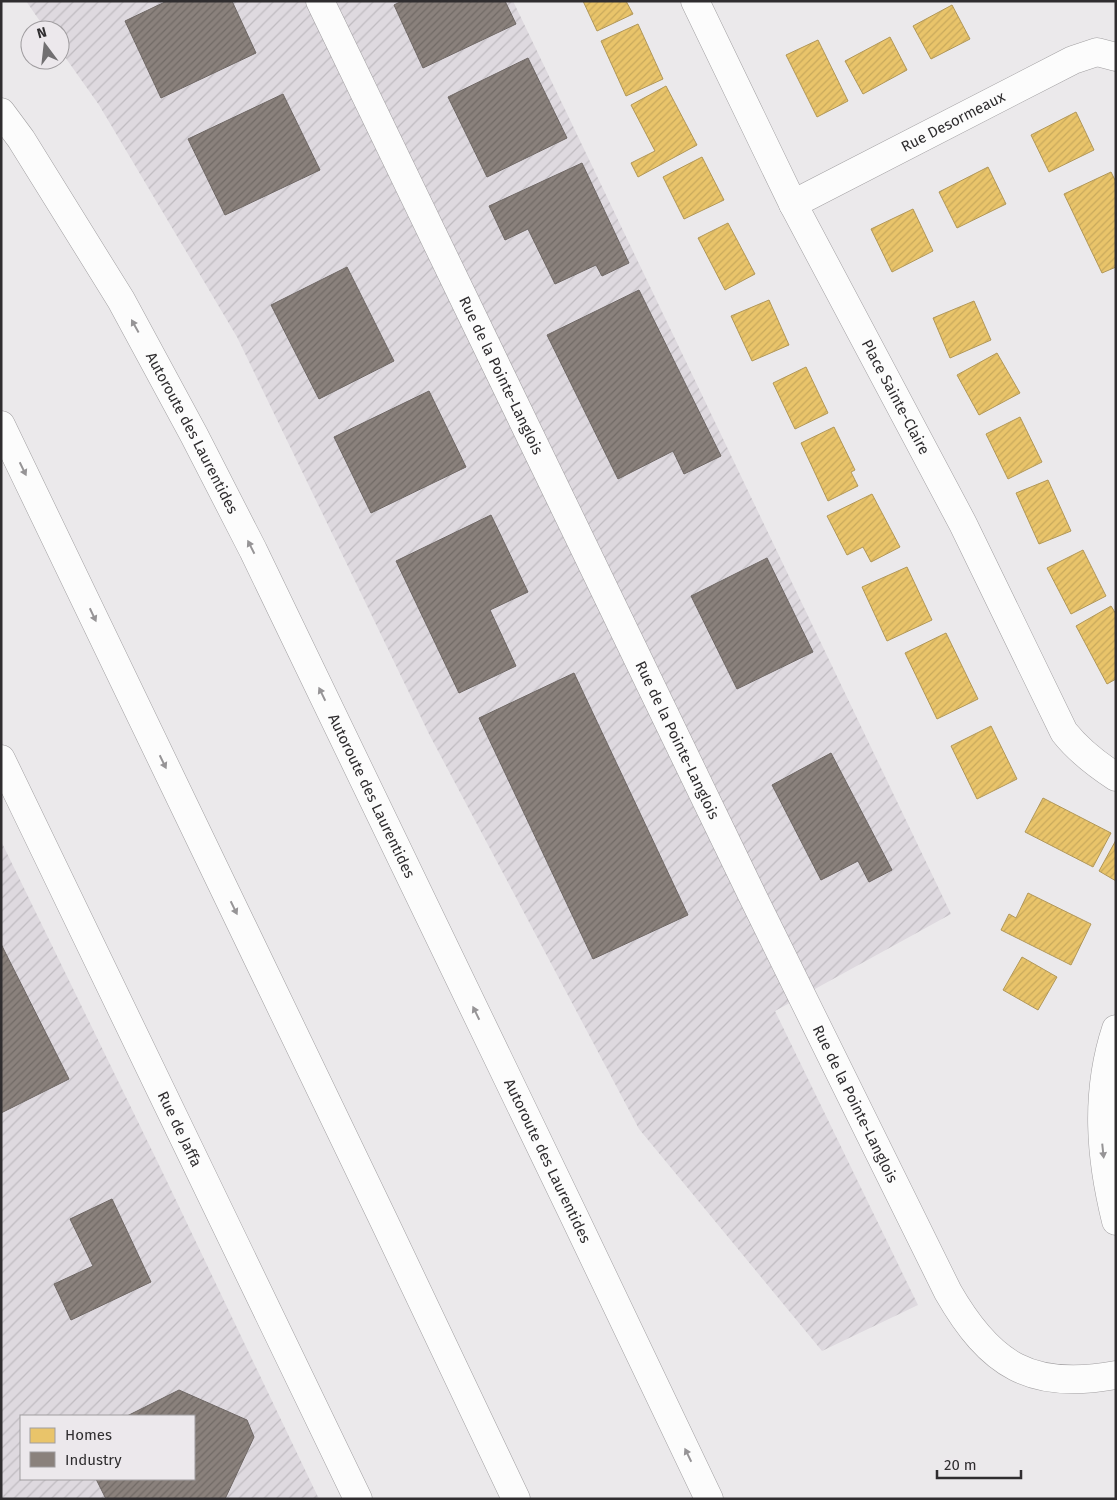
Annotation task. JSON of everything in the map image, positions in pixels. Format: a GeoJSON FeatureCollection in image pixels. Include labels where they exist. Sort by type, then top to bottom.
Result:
{"type":"FeatureCollection","features":[{"type":"Feature","properties":{"kind":"main road","name":"Rue de la Pointe-Langlois"},"geometry":{"type":"LineString","coordinates":[[320,1],[752,895],[948,1292],[970,1327],[985,1345],[1001,1359],[1018,1369],[1038,1377],[1058,1379],[1080,1380],[1116,1375]]}},
{"type":"Feature","properties":{"kind":"main road","name":"Place Sainte-Claire"},"geometry":{"type":"LineString","coordinates":[[695,1],[793,204],[963,524],[1064,732],[1086,756],[1116,777]]}},
{"type":"Feature","properties":{"kind":"main road","name":"Rue Desormeaux"},"geometry":{"type":"LineString","coordinates":[[793,204],[1072,60],[1097,52],[1116,57]]}},
{"type":"Feature","properties":{"kind":"main road","name":"Autoroute des Laurentides"},"geometry":{"type":"LineString","coordinates":[[1,112],[121,300],[253,550],[709,1499]]}},
{"type":"Feature","properties":{"kind":"main road"},"geometry":{"type":"LineString","coordinates":[[1,425],[516,1499]]}},
{"type":"Feature","properties":{"kind":"main road","name":"Rue de Jaffa"},"geometry":{"type":"LineString","coordinates":[[1,759],[358,1499]]}},
{"type":"Feature","properties":{"kind":"main road"},"geometry":{"type":"LineString","coordinates":[[1116,1029],[1110,1047],[1103,1088],[1102,1116],[1104,1165],[1116,1221]]}},
{"type":"Feature","properties":{"kind":"shaded area"},"geometry":{"type":"Polygon","coordinates":[[[26,1],[513,1],[951,914],[775,1011],[918,1305],[822,1351],[639,1129],[429,734],[237,337],[99,105],[70,64],[70,20],[39,20],[26,1]]]}},
{"type":"Feature","properties":{"kind":"shaded area"},"geometry":{"type":"Polygon","coordinates":[[[1,841],[162,1171],[319,1499],[1,1499],[1,841]]]}},
{"type":"Feature","properties":{"kind":"building: Homes"},"geometry":{"type":"Polygon","coordinates":[[[583,1],[626,1],[633,14],[597,31],[583,1]]]}},
{"type":"Feature","properties":{"kind":"building: Homes"},"geometry":{"type":"Polygon","coordinates":[[[952,5],[970,39],[931,59],[913,26],[952,5]]]}},
{"type":"Feature","properties":{"kind":"building: Homes"},"geometry":{"type":"Polygon","coordinates":[[[638,24],[663,79],[626,96],[601,41],[638,24]]]}},
{"type":"Feature","properties":{"kind":"building: Homes"},"geometry":{"type":"Polygon","coordinates":[[[890,37],[907,70],[863,94],[845,61],[890,37]]]}},
{"type":"Feature","properties":{"kind":"building: Homes"},"geometry":{"type":"Polygon","coordinates":[[[818,40],[848,101],[817,117],[786,55],[818,40]]]}},
{"type":"Feature","properties":{"kind":"building: Homes"},"geometry":{"type":"Polygon","coordinates":[[[666,86],[697,145],[638,177],[631,163],[655,151],[631,105],[666,86]]]}},
{"type":"Feature","properties":{"kind":"building: Homes"},"geometry":{"type":"Polygon","coordinates":[[[1076,112],[1094,150],[1049,172],[1031,135],[1076,112]]]}},
{"type":"Feature","properties":{"kind":"building: Homes"},"geometry":{"type":"Polygon","coordinates":[[[702,157],[724,200],[684,219],[663,177],[702,157]]]}},
{"type":"Feature","properties":{"kind":"building: Homes"},"geometry":{"type":"Polygon","coordinates":[[[988,167],[1006,204],[957,228],[939,192],[988,167]]]}},
{"type":"Feature","properties":{"kind":"building: Homes"},"geometry":{"type":"Polygon","coordinates":[[[1111,172],[1116,182],[1116,267],[1102,273],[1064,194],[1111,172]]]}},
{"type":"Feature","properties":{"kind":"building: Homes"},"geometry":{"type":"Polygon","coordinates":[[[913,209],[933,251],[892,272],[871,229],[913,209]]]}},
{"type":"Feature","properties":{"kind":"building: Homes"},"geometry":{"type":"Polygon","coordinates":[[[728,223],[755,274],[725,290],[698,238],[728,223]]]}},
{"type":"Feature","properties":{"kind":"building: Homes"},"geometry":{"type":"Polygon","coordinates":[[[769,300],[789,345],[752,361],[731,316],[769,300]]]}},
{"type":"Feature","properties":{"kind":"building: Homes"},"geometry":{"type":"Polygon","coordinates":[[[974,301],[991,340],[950,358],[933,318],[974,301]]]}},
{"type":"Feature","properties":{"kind":"building: Homes"},"geometry":{"type":"Polygon","coordinates":[[[997,353],[1020,393],[979,415],[957,375],[997,353]]]}},
{"type":"Feature","properties":{"kind":"building: Homes"},"geometry":{"type":"Polygon","coordinates":[[[806,367],[828,413],[795,429],[773,383],[806,367]]]}},
{"type":"Feature","properties":{"kind":"building: Homes"},"geometry":{"type":"Polygon","coordinates":[[[1020,417],[1042,462],[1008,479],[986,434],[1020,417]]]}},
{"type":"Feature","properties":{"kind":"building: Homes"},"geometry":{"type":"Polygon","coordinates":[[[834,427],[855,470],[851,472],[858,486],[828,501],[801,443],[834,427]]]}},
{"type":"Feature","properties":{"kind":"building: Homes"},"geometry":{"type":"Polygon","coordinates":[[[1048,480],[1071,531],[1039,544],[1016,493],[1048,480]]]}},
{"type":"Feature","properties":{"kind":"building: Homes"},"geometry":{"type":"Polygon","coordinates":[[[872,494],[900,547],[871,562],[863,547],[847,555],[827,516],[872,494]]]}},
{"type":"Feature","properties":{"kind":"building: Homes"},"geometry":{"type":"Polygon","coordinates":[[[1083,550],[1106,596],[1071,614],[1047,568],[1083,550]]]}},
{"type":"Feature","properties":{"kind":"building: Homes"},"geometry":{"type":"Polygon","coordinates":[[[907,567],[932,620],[887,641],[862,587],[907,567]]]}},
{"type":"Feature","properties":{"kind":"building: Homes"},"geometry":{"type":"Polygon","coordinates":[[[1111,606],[1116,614],[1116,679],[1107,684],[1076,626],[1111,606]]]}},
{"type":"Feature","properties":{"kind":"building: Homes"},"geometry":{"type":"Polygon","coordinates":[[[946,633],[978,699],[937,719],[905,653],[946,633]]]}},
{"type":"Feature","properties":{"kind":"building: Homes"},"geometry":{"type":"Polygon","coordinates":[[[991,726],[1017,779],[977,799],[951,746],[991,726]]]}},
{"type":"Feature","properties":{"kind":"building: Homes"},"geometry":{"type":"Polygon","coordinates":[[[1043,798],[1111,833],[1093,867],[1025,832],[1043,798]]]}},
{"type":"Feature","properties":{"kind":"building: Homes"},"geometry":{"type":"Polygon","coordinates":[[[1116,840],[1116,881],[1099,871],[1116,840]]]}},
{"type":"Feature","properties":{"kind":"building: Homes"},"geometry":{"type":"Polygon","coordinates":[[[1028,893],[1091,924],[1071,965],[1001,930],[1009,914],[1016,918],[1028,893]]]}},
{"type":"Feature","properties":{"kind":"building: Homes"},"geometry":{"type":"Polygon","coordinates":[[[1022,957],[1057,977],[1038,1010],[1003,990],[1022,957]]]}},
{"type":"Feature","properties":{"kind":"building: Industry"},"geometry":{"type":"Polygon","coordinates":[[[167,1],[232,1],[256,53],[161,98],[125,21],[167,1]]]}},
{"type":"Feature","properties":{"kind":"building: Industry"},"geometry":{"type":"Polygon","coordinates":[[[402,1],[505,1],[516,24],[423,68],[394,5],[402,1]]]}},
{"type":"Feature","properties":{"kind":"building: Industry"},"geometry":{"type":"Polygon","coordinates":[[[528,58],[567,138],[487,177],[448,97],[528,58]]]}},
{"type":"Feature","properties":{"kind":"building: Industry"},"geometry":{"type":"Polygon","coordinates":[[[283,94],[320,170],[225,215],[188,139],[283,94]]]}},
{"type":"Feature","properties":{"kind":"building: Industry"},"geometry":{"type":"Polygon","coordinates":[[[582,163],[629,263],[602,276],[596,265],[555,284],[528,229],[505,240],[489,206],[582,163]]]}},
{"type":"Feature","properties":{"kind":"building: Industry"},"geometry":{"type":"Polygon","coordinates":[[[347,267],[394,361],[319,399],[271,305],[347,267]]]}},
{"type":"Feature","properties":{"kind":"building: Industry"},"geometry":{"type":"Polygon","coordinates":[[[639,290],[721,456],[684,474],[673,451],[618,479],[547,335],[639,290]]]}},
{"type":"Feature","properties":{"kind":"building: Industry"},"geometry":{"type":"Polygon","coordinates":[[[429,391],[466,467],[371,513],[334,437],[429,391]]]}},
{"type":"Feature","properties":{"kind":"building: Industry"},"geometry":{"type":"Polygon","coordinates":[[[491,515],[528,592],[490,610],[516,666],[459,693],[396,561],[491,515]]]}},
{"type":"Feature","properties":{"kind":"building: Industry"},"geometry":{"type":"Polygon","coordinates":[[[767,558],[813,652],[737,689],[691,596],[767,558]]]}},
{"type":"Feature","properties":{"kind":"building: Industry"},"geometry":{"type":"Polygon","coordinates":[[[574,673],[688,915],[593,959],[479,718],[574,673]]]}},
{"type":"Feature","properties":{"kind":"building: Industry"},"geometry":{"type":"Polygon","coordinates":[[[831,753],[892,870],[869,882],[858,861],[821,880],[772,785],[831,753]]]}},
{"type":"Feature","properties":{"kind":"building: Industry"},"geometry":{"type":"Polygon","coordinates":[[[1,944],[69,1079],[1,1113],[1,944]]]}},
{"type":"Feature","properties":{"kind":"building: Industry"},"geometry":{"type":"Polygon","coordinates":[[[112,1199],[151,1282],[71,1320],[54,1284],[93,1266],[70,1219],[112,1199]]]}},
{"type":"Feature","properties":{"kind":"building: Industry"},"geometry":{"type":"Polygon","coordinates":[[[179,1390],[247,1420],[254,1437],[225,1499],[106,1499],[96,1480],[195,1480],[195,1415],[129,1415],[179,1390]]]}}]}
